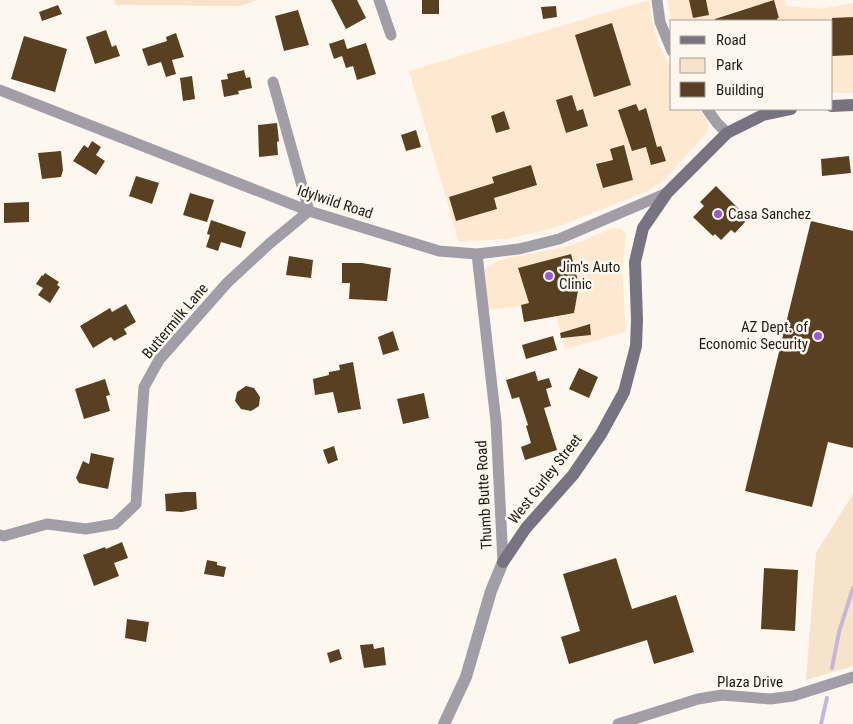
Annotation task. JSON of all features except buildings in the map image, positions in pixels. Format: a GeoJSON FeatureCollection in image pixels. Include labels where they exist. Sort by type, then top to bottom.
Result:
{"type":"FeatureCollection","features":[{"type":"Feature","properties":{"kind":"main road"},"geometry":{"type":"LineString","coordinates":[[833,106],[853,105]]}},
{"type":"Feature","properties":{"kind":"main road","name":"West Gurley Street"},"geometry":{"type":"LineString","coordinates":[[503,562],[526,528],[573,475],[601,434],[624,392],[636,346],[635,262],[643,228],[667,193],[727,133],[763,115],[786,110]]}},
{"type":"Feature","properties":{"kind":"street"},"geometry":{"type":"LineString","coordinates":[[380,0],[391,35]]}},
{"type":"Feature","properties":{"kind":"street"},"geometry":{"type":"LineString","coordinates":[[657,0],[660,22],[670,46]]}},
{"type":"Feature","properties":{"kind":"street"},"geometry":{"type":"LineString","coordinates":[[273,82],[309,211]]}},
{"type":"Feature","properties":{"kind":"street","name":"Idylwild Road"},"geometry":{"type":"LineString","coordinates":[[0,90],[309,211],[439,251],[477,254],[519,249],[559,239],[667,193]]}},
{"type":"Feature","properties":{"kind":"street"},"geometry":{"type":"LineString","coordinates":[[708,110],[717,124],[727,133]]}},
{"type":"Feature","properties":{"kind":"street","name":"Buttermilk Lane"},"geometry":{"type":"LineString","coordinates":[[0,535],[4,536],[47,524],[86,529],[115,524],[136,504],[144,386],[159,360],[226,283],[309,211]]}},
{"type":"Feature","properties":{"kind":"street","name":"Thumb Butte Road"},"geometry":{"type":"LineString","coordinates":[[444,724],[466,677],[491,591],[503,562],[496,422],[477,254]]}},
{"type":"Feature","properties":{"kind":"street","name":"Plaza Drive"},"geometry":{"type":"LineString","coordinates":[[618,724],[698,699],[722,695],[770,699],[793,696],[853,677]]}},
{"type":"Feature","properties":{"kind":"shaded area"},"geometry":{"type":"Polygon","coordinates":[[[649,0],[658,43],[670,66],[670,110],[700,110],[709,126],[705,135],[663,181],[648,191],[554,228],[507,239],[459,242],[409,71],[649,0]]]}},
{"type":"Feature","properties":{"kind":"shaded area"},"geometry":{"type":"Polygon","coordinates":[[[667,0],[785,0],[787,6],[821,9],[853,3],[853,93],[833,93],[833,20],[672,20],[667,0]]]}},
{"type":"Feature","properties":{"kind":"shaded area"},"geometry":{"type":"Polygon","coordinates":[[[613,228],[621,229],[626,234],[622,271],[626,332],[565,349],[552,302],[488,310],[485,270],[488,266],[500,260],[572,245],[613,228]]]}},
{"type":"Feature","properties":{"kind":"green space"},"geometry":{"type":"Polygon","coordinates":[[[114,0],[257,0],[240,6],[116,5],[114,0]]]}},
{"type":"Feature","properties":{"kind":"green space"},"geometry":{"type":"Polygon","coordinates":[[[853,494],[853,666],[806,680],[816,553],[853,494]]]}},
{"type":"Feature","properties":{"kind":"waterway"},"geometry":{"type":"LineString","coordinates":[[832,668],[839,632],[853,588]]}},
{"type":"Feature","properties":{"kind":"waterway"},"geometry":{"type":"LineString","coordinates":[[821,724],[827,698]]}},
{"type":"Feature","properties":{"kind":"place","name":"Casa Sanchez"},"geometry":{"type":"Point","coordinates":[718,214]}},
{"type":"Feature","properties":{"kind":"place","name":"Jim's Auto Clinic"},"geometry":{"type":"Point","coordinates":[549,276]}},
{"type":"Feature","properties":{"kind":"place","name":"AZ Dept. of Economic Security"},"geometry":{"type":"Point","coordinates":[818,336]}}]}
